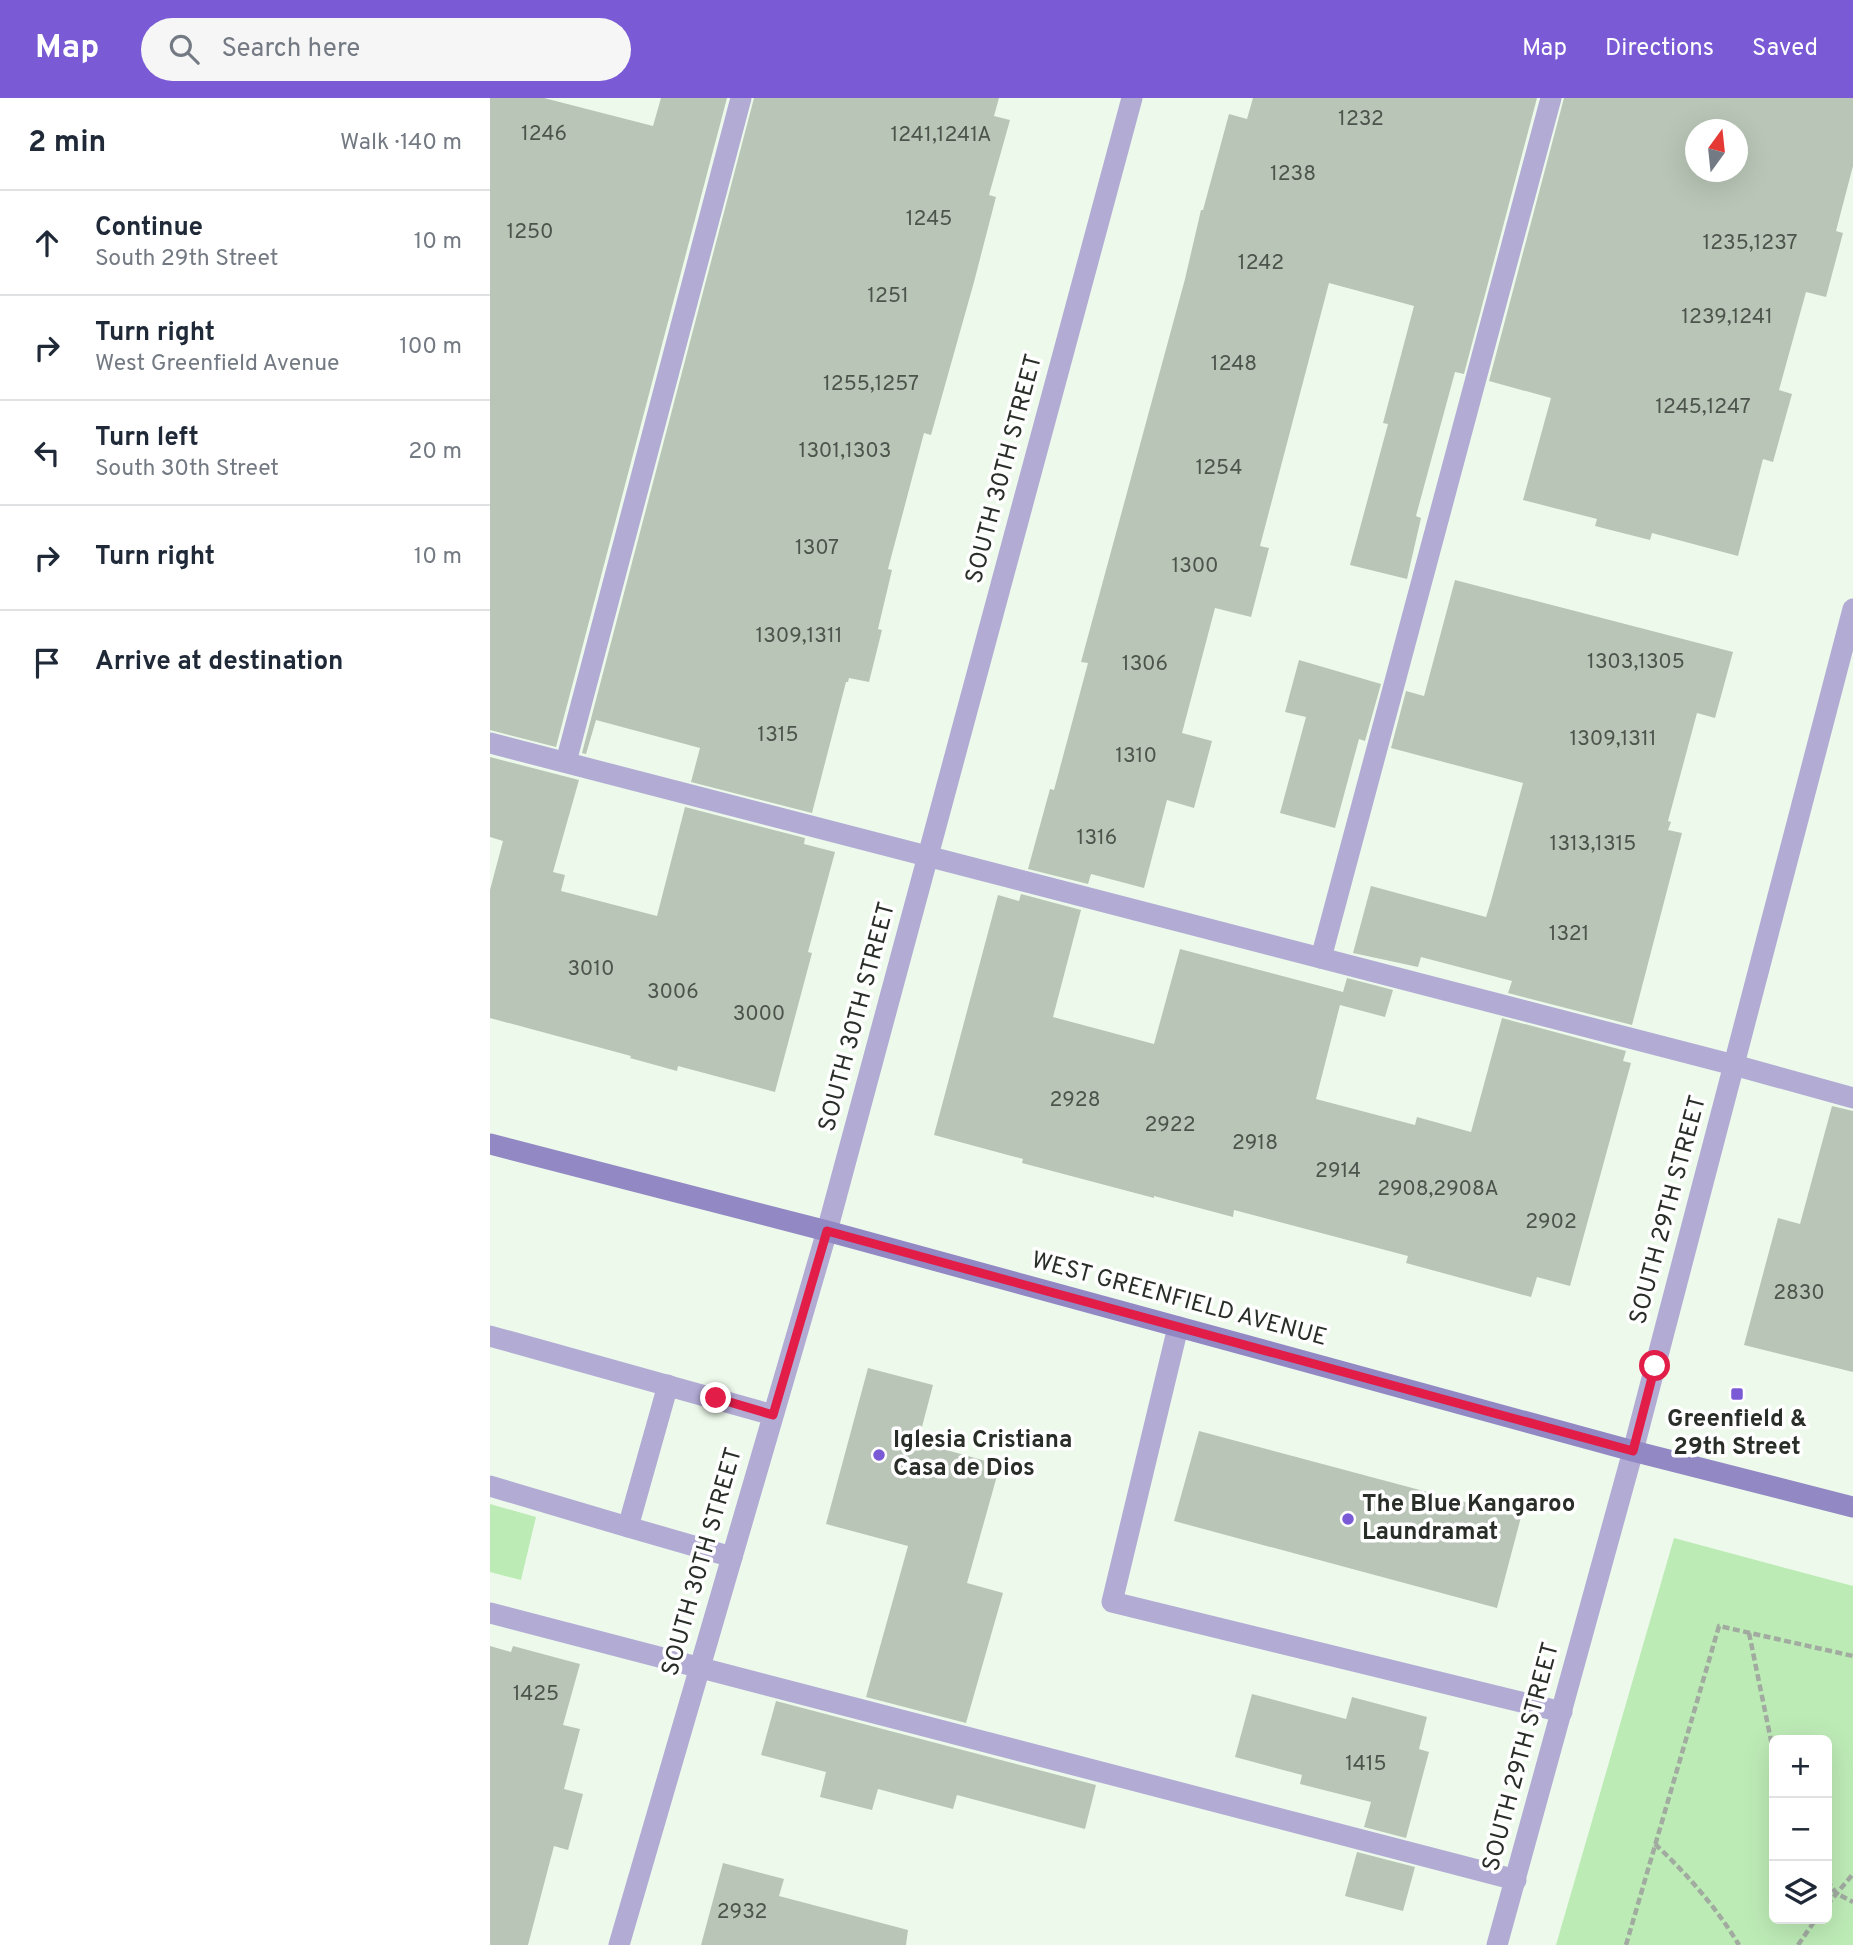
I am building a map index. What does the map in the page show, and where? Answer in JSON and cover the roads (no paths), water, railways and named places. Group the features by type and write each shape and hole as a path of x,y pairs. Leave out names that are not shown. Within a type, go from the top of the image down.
{"main road":[{"name":"WEST GREENFIELD AVENUE","path":"490,1144 827,1231 1633,1451 1853,1507"}],"street":[{"path":"566,762 741,98"},
{"name":"SOUTH 30TH STREET","path":"619,1945 827,1231 1132,98"},
{"path":"1321,958 1551,98"},
{"name":"SOUTH 29TH STREET","path":"1497,1945 1633,1451 1853,609"},
{"path":"490,743 1853,1098"},
{"path":"1178,1327 1112,1602 1562,1712"},
{"path":"490,1336 773,1415"},
{"path":"628,1527 668,1385"},
{"path":"490,1486 732,1557"},
{"path":"490,1613 1516,1880"}],"place":[{"name":"Greenfield & 29th Street","path":"1737,1394"},
{"name":"Iglesia Cristiana Casa de Dios","path":"879,1455"},
{"name":"The Blue Kangaroo Laundramat","path":"1348,1519"}]}
